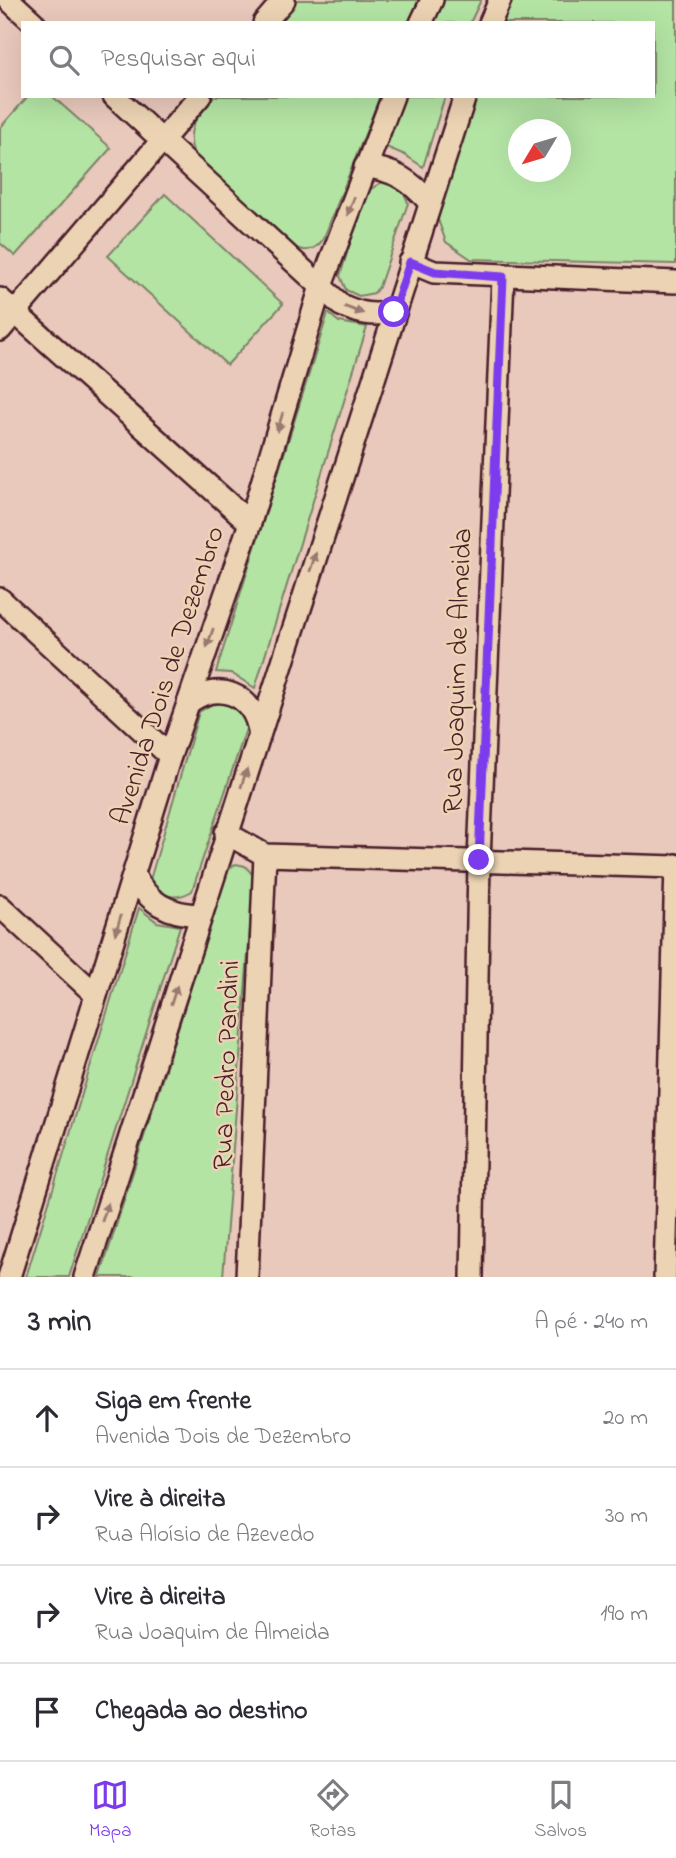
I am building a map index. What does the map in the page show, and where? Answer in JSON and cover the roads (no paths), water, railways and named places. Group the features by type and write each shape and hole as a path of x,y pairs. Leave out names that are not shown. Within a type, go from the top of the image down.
{"street":[{"path":"9,0 32,21"},
{"path":"266,21 284,0"},
{"path":"422,21 432,0"},
{"path":"491,21 500,0"},
{"path":"116,98 341,305 358,313 376,315 394,312"},
{"path":"0,330 8,306 198,98"},
{"name":"Avenida Dois de Dezembro","path":"9,1277 170,756 250,523 321,286 392,98"},
{"path":"85,1277 464,98"},
{"path":"366,167 397,174 416,186 430,203"},
{"path":"410,262 435,272 503,277 676,282"},
{"name":"Rua Joaquim de Almeida","path":"472,1277 479,860 503,277"},
{"path":"8,306 250,523"},
{"path":"0,599 170,756"},
{"path":"188,703 199,694 226,691 250,706 259,731"},
{"path":"226,833 265,855 676,866 665,1277"},
{"name":"Rua Pedro Pandini","path":"247,1277 265,855"},
{"path":"134,874 149,898 163,909 181,915 200,915"},
{"path":"0,906 96,995"}]}
